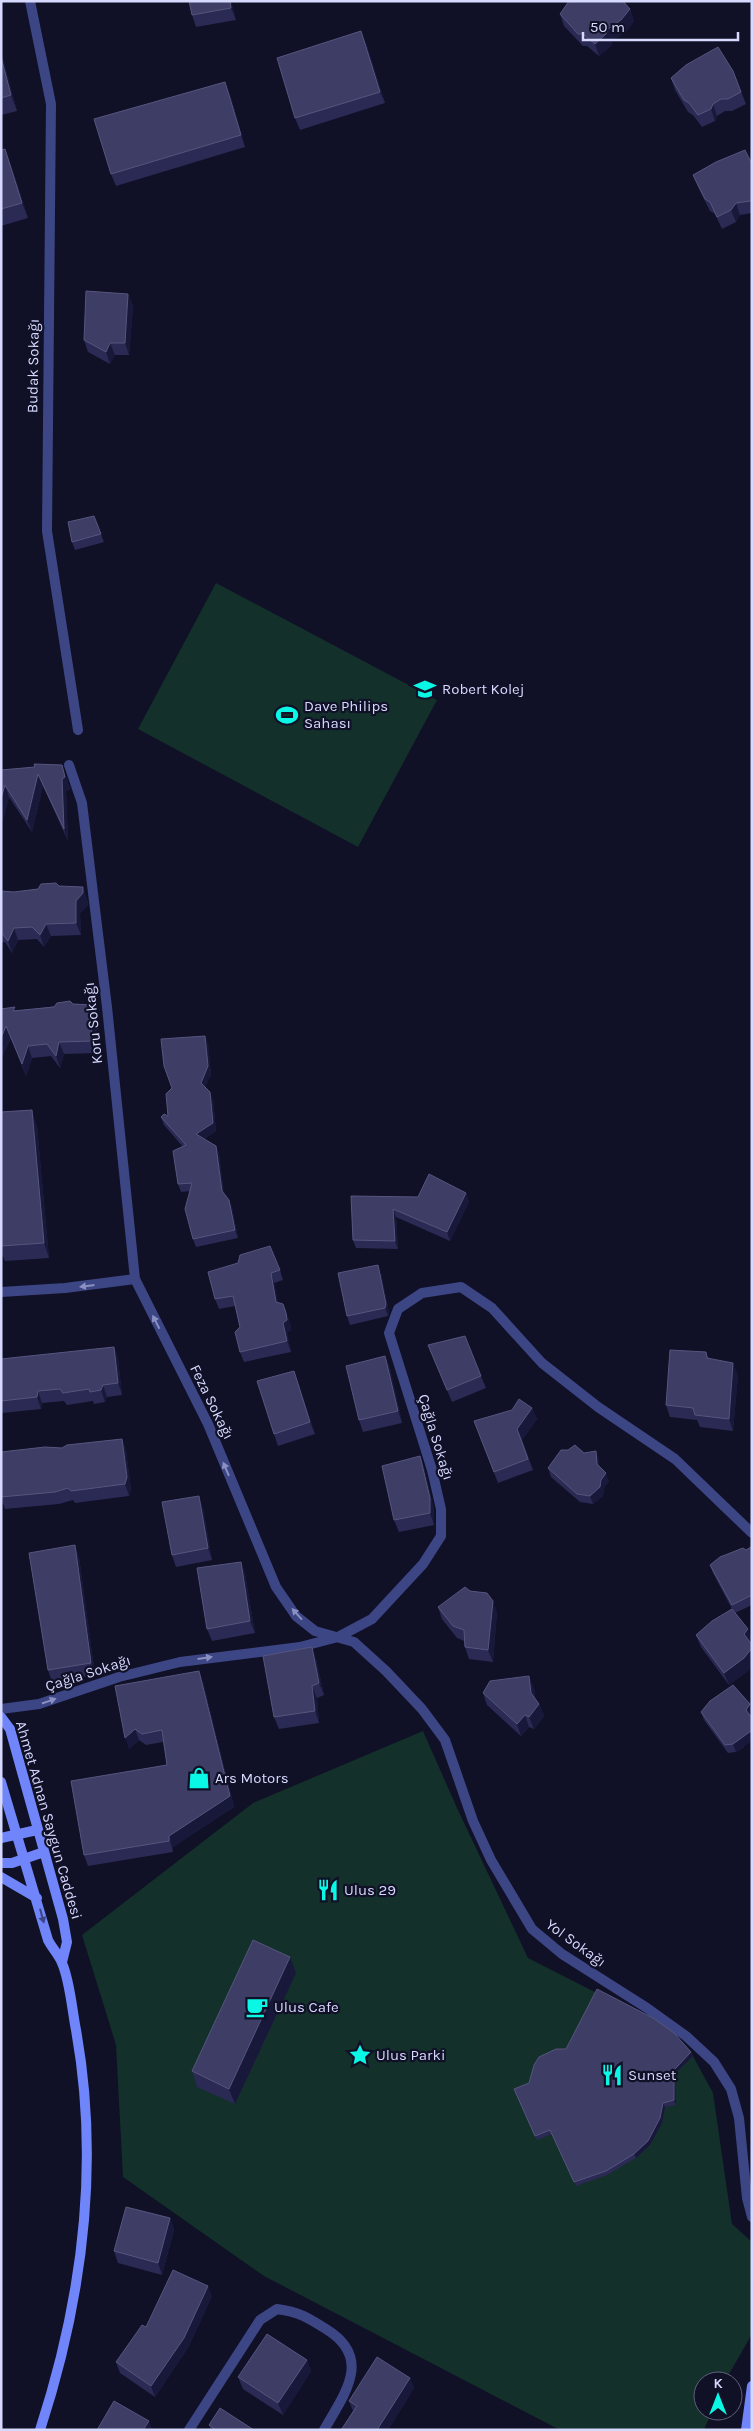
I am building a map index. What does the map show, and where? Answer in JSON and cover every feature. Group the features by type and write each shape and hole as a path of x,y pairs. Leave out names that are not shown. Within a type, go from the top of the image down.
{"main road":[{"name":"Ahmet Adnan Saygun Caddesi","path":"1,1717 10,1729 64,1926 67,1942 62,1962"},
{"name":"Ahmet Adnan Saygun Caddesi","path":"1,1782 48,1940 62,1962 85,2085 88,2139 84,2227 69,2330 40,2430"},
{"path":"1,1838 18,1836 37,1830"},
{"path":"1,1863 24,1860 44,1852"},
{"path":"1,1877 36,1898"},
{"path":"746,2430 752,2386"}],"street":[{"name":"Budak Sokağı","path":"30,1 52,104 47,531 78,730"},
{"name":"Koru Sokağı","path":"69,765 82,803 108,1007 135,1279"},
{"path":"1,1292 65,1288 135,1279"},
{"name":"Feza Sokağı","path":"135,1279 208,1424 276,1587 296,1616 315,1631 338,1637"},
{"name":"Çağla Sokağı","path":"1,1709 39,1704 119,1677 180,1662 300,1647 338,1637 372,1619 423,1564 441,1536 441,1510 432,1470 389,1332 398,1309 422,1294 461,1287 492,1308 542,1363 598,1407 675,1459 752,1533"},
{"name":"Yol Sokağı","path":"338,1637 354,1642 386,1670 422,1709 445,1740 477,1829 492,1860 532,1929 562,1954 647,2008 678,2031 714,2062 731,2089 739,2118 747,2198 752,2217"},
{"path":"189,2430 260,2320 277,2309 299,2312 340,2337 349,2349 353,2367 347,2390 324,2430"}],"green space":[{"name":"Dave Philips Sahası","path":"216,583 437,700 358,847 138,729"},
{"path":"423,1731 528,1958 656,2023 682,2042 693,2056 713,2093 732,2224 752,2242 752,2334 731,2371 693,2371 693,2421 708,2421 704,2430 560,2430 264,2276 123,2177 116,2045 82,1935 253,1803"}],"building":[{"path":"189,1 230,1 231,8 192,15"},
{"path":"569,1 623,1 630,9 595,44 583,34 578,34 560,14"},
{"path":"361,31 380,92 295,118 277,58"},
{"path":"718,47 733,71 741,92 728,99 721,99 713,104 711,109 698,115 689,103 684,100 671,78 686,65"},
{"path":"1,57 11,95 1,98"},
{"path":"225,82 241,135 111,174 94,119"},
{"path":"5,149 22,203 1,209 1,150"},
{"path":"745,150 752,164 752,200 736,203 731,210 717,217 693,175 716,162"},
{"path":"86,291 128,294 125,343 110,343 106,352 84,340"},
{"path":"94,516 101,534 72,542 68,522"},
{"path":"34,764 62,765 65,777 62,779 64,829 38,774 27,820 5,785 1,799 1,770 35,767"},
{"path":"56,883 59,886 83,887 83,893 76,901 76,923 46,924 40,935 32,927 14,928 8,941 1,932 1,891 14,892 38,889 41,884"},
{"path":"70,1001 73,1004 93,1005 94,1017 90,1019 93,1041 59,1042 56,1056 47,1044 28,1046 22,1064 6,1026 1,1038 1,1009 15,1007 13,1011 54,1007 57,1003"},
{"path":"205,1036 208,1066 201,1083 210,1092 213,1123 196,1134 216,1146 222,1191 229,1200 235,1230 193,1239 185,1209 192,1183 178,1184 173,1151 186,1145 161,1117 164,1114 168,1116 166,1094 172,1088 164,1066 161,1039"},
{"path":"32,1110 44,1243 1,1246 1,1112"},
{"path":"429,1174 466,1193 447,1232 393,1209 395,1241 353,1240 351,1196 418,1197"},
{"path":"270,1246 280,1270 271,1273 276,1302 283,1304 286,1313 287,1320 283,1323 287,1341 240,1352 235,1332 240,1327 233,1296 215,1299 208,1272 238,1263 240,1255"},
{"path":"378,1265 386,1304 385,1308 347,1316 338,1273"},
{"path":"465,1336 481,1376 447,1390 428,1345"},
{"path":"114,1347 118,1383 103,1385 101,1390 90,1392 89,1389 63,1393 60,1389 38,1391 37,1397 1,1401 1,1359"},
{"path":"670,1350 706,1352 707,1358 733,1363 729,1419 695,1415 693,1408 666,1405"},
{"path":"385,1356 398,1411 359,1420 346,1366"},
{"path":"294,1371 310,1422 274,1434 257,1381"},
{"path":"519,1399 532,1408 517,1429 528,1459 494,1472 474,1421 512,1410"},
{"path":"122,1439 127,1477 125,1484 71,1491 68,1488 55,1492 1,1497 1,1452 45,1447 62,1448 67,1445"},
{"path":"575,1445 584,1453 596,1451 597,1464 606,1473 601,1480 600,1487 590,1496 577,1494 548,1468 561,1450 568,1450"},
{"path":"420,1456 430,1498 430,1513 394,1520 382,1466"},
{"path":"199,1496 208,1548 172,1555 162,1502"},
{"path":"75,1545 91,1663 48,1670 29,1553"},
{"path":"751,1547 752,1595 732,1605 710,1565 720,1557 743,1548 746,1550"},
{"path":"241,1562 250,1621 207,1629 197,1568"},
{"path":"465,1587 470,1591 487,1593 493,1601 488,1650 465,1647 464,1630 453,1626 438,1607"},
{"path":"732,1609 748,1629 744,1634 752,1648 744,1658 724,1673 696,1635 712,1621"},
{"path":"312,1647 319,1683 312,1686 315,1711 274,1717 263,1656"},
{"path":"199,1671 230,1796 169,1836 169,1841 84,1855 71,1781 167,1765 162,1730 142,1734 135,1729 125,1738 115,1686"},
{"path":"529,1676 531,1693 539,1704 529,1717 525,1715 517,1724 483,1693 490,1681"},
{"path":"733,1685 750,1704 746,1710 752,1718 752,1729 733,1744 725,1745 701,1712 710,1701"},
{"name":"Ulus Cafe","path":"253,1940 290,1957 229,2089 192,2071"},
{"path":"597,1989 653,2018 674,2033 691,2052 674,2070 674,2100 663,2103 660,2118 648,2141 634,2154 606,2171 574,2182 550,2130 535,2136 514,2089 529,2083 534,2065 539,2057 556,2049 566,2049"},
{"path":"126,2207 170,2218 158,2263 114,2251"},
{"path":"173,2270 208,2286 184,2338 151,2386 116,2362 142,2325 146,2327"},
{"path":"267,2334 307,2360 278,2403 238,2377"},
{"path":"377,2357 410,2378 377,2430 341,2430 357,2406 349,2401"},
{"path":"114,2401 149,2421 143,2430 97,2430"},
{"path":"220,2408 254,2430 216,2430 209,2425"}],"place":[{"name":"Robert Kolej","path":"425,689"},
{"name":"Dave Philips Sahası","path":"287,715"},
{"name":"Ars Motors","path":"199,1778"},
{"name":"Ulus 29","path":"328,1890"},
{"name":"Ulus Cafe","path":"257,2007"},
{"name":"Ulus Parki","path":"360,2055"},
{"name":"Sunset","path":"612,2075"}]}
